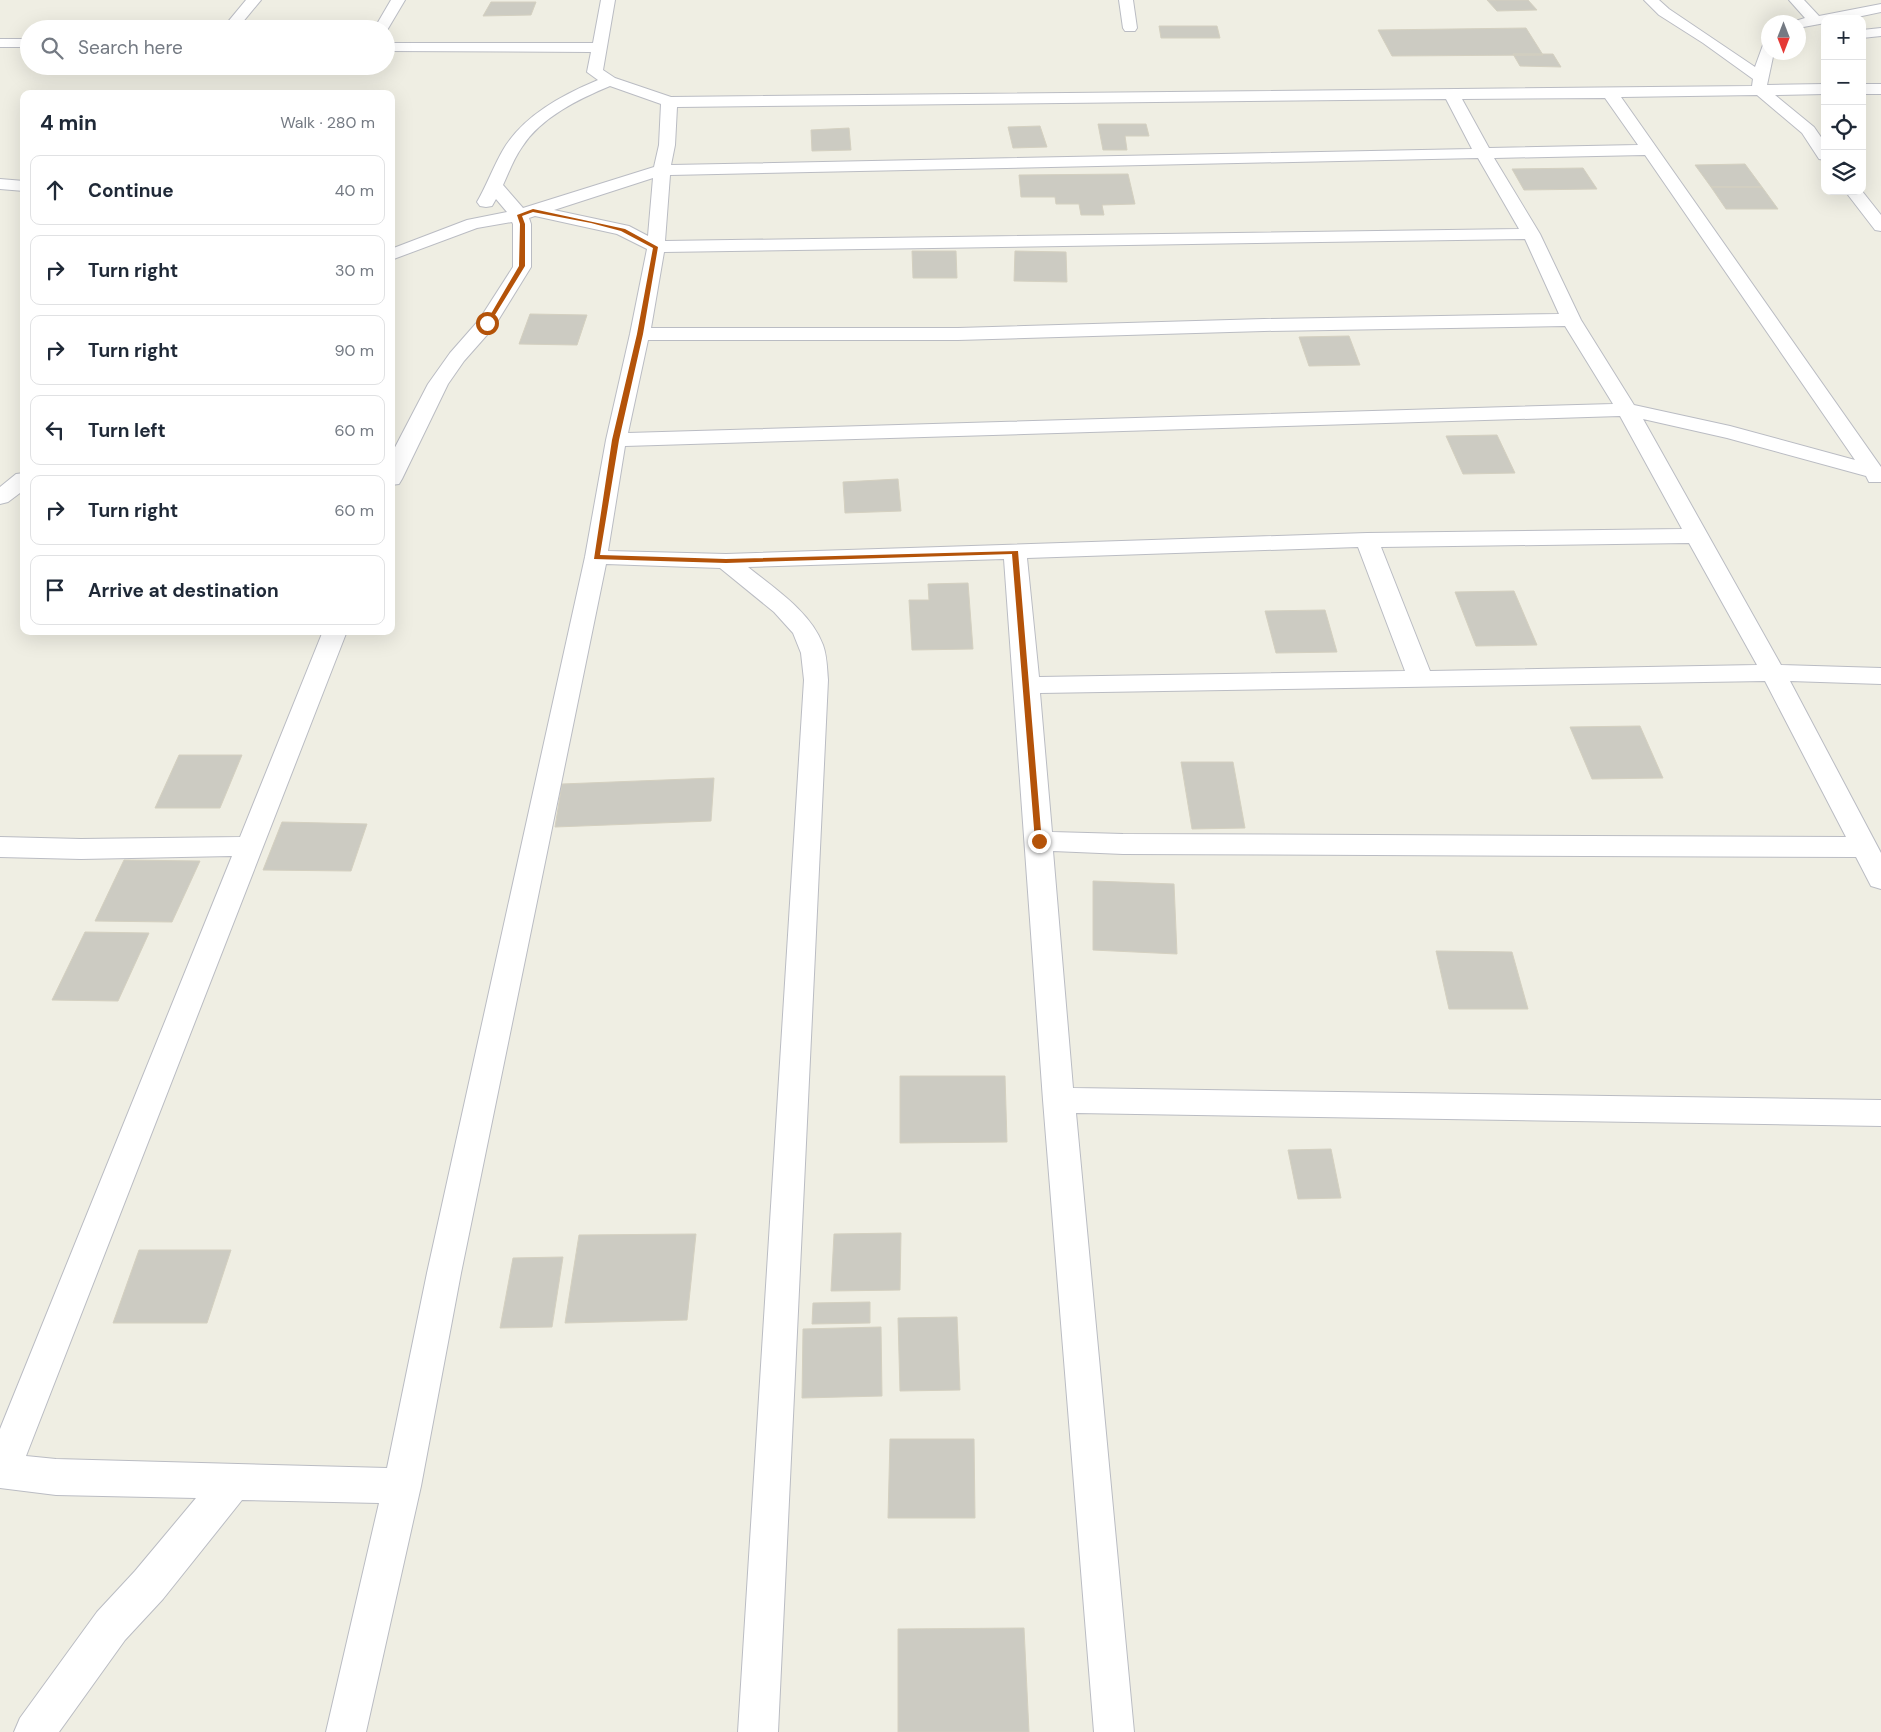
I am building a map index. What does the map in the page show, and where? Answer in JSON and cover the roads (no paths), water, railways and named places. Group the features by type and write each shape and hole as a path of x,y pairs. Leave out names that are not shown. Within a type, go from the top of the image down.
{"street":[{"path":"237,20 254,0"},
{"path":"386,20 398,0"},
{"path":"608,0 595,72 610,81 669,102 1451,93 1610,93 1760,84 1821,89"},
{"path":"1126,0 1130,28"},
{"path":"1651,0 1664,12 1708,40 1760,84 1808,130 1822,150"},
{"path":"1796,0 1815,20"},
{"path":"1806,22 1881,8"},
{"path":"1866,34 1881,32"},
{"path":"0,43 20,43"},
{"path":"395,47 599,48"},
{"path":"1760,84 1765,60"},
{"path":"473,224 495,186 508,155 516,142 537,123 570,99 610,81"},
{"path":"1866,89 1881,89"},
{"path":"1451,93 1483,153 1531,234 1570,320 1627,410 1773,673 1881,879"},
{"path":"1610,93 1877,478"},
{"path":"346,1732 402,1486 446,1263 596,557 616,440 640,334 656,247 662,170 667,145 669,102"},
{"path":"395,253 473,224 526,213 662,170 1649,150"},
{"path":"0,184 20,186"},
{"path":"495,186 526,213 623,230 656,247 1531,234"},
{"path":"1856,195 1881,226"},
{"path":"395,470 438,384 457,357 487,323 522,266 522,224 526,213"},
{"path":"395,239 426,241"},
{"path":"640,334 967,334 1264,325 1570,320"},
{"path":"616,440 1071,428 1627,410 1730,432 1877,478"},
{"path":"0,497 20,482"},
{"path":"596,557 726,561 1367,540 1696,536"},
{"path":"1367,540 1421,680"},
{"path":"1016,552 1059,1100 1114,1732"},
{"path":"726,561 790,615 809,638 814,657 816,680 758,1732"},
{"path":"333,635 1,1470 56,1477 402,1486"},
{"path":"1027,685 1773,673 1881,676"},
{"path":"1039,841 1133,844 1863,847"},
{"path":"0,847 81,849 250,846"},
{"path":"1059,1100 1881,1113"},
{"path":"34,1732 111,1626 149,1585 233,1482"}]}
